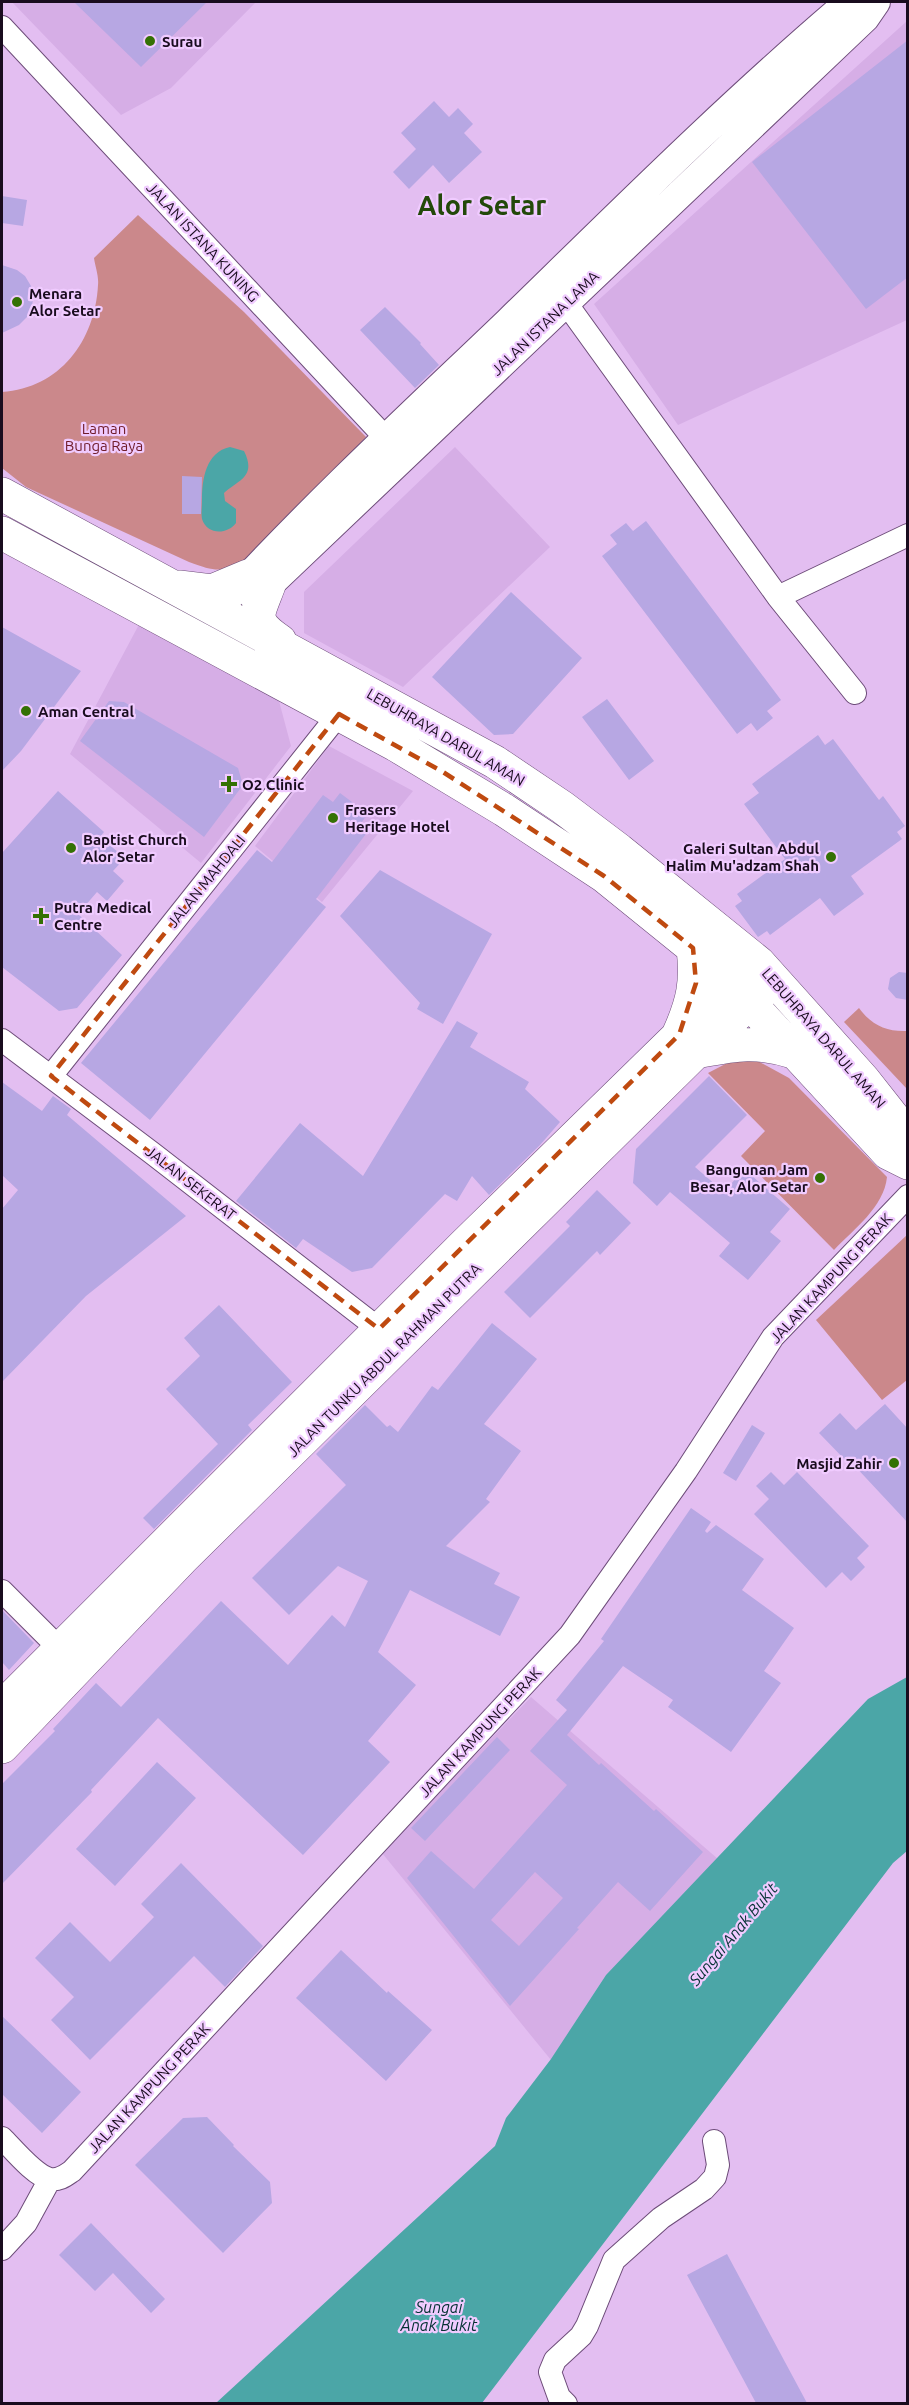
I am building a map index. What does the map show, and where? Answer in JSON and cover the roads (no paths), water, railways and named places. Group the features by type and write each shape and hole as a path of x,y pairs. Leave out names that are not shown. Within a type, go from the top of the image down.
{"main road":[{"name":"LEBUHRAYA DARUL AMAN","path":"2,494 495,762 543,794 619,850 766,972 863,1079 908,1136"},
{"name":"LEBUHRAYA DARUL AMAN","path":"2,533 443,772 604,876 693,948 742,994 888,1153 908,1163"},
{"path":"171,585 198,591 212,591 259,581 258,616 260,624 269,633 311,662"},
{"path":"693,948 696,983 690,1010 687,1044 746,1043 770,1045 793,1052"},
{"name":"JALAN TUNKU ABDUL RAHMAN PUTRA","path":"2,1707 379,1329 766,972"},
{"name":"JALAN TUNKU ABDUL RAHMAN PUTRA","path":"2,1747 182,1559 687,1044"}],"street":[{"name":"JALAN ISTANA LAMA","path":"214,647 229,617 259,581 395,448 556,275 743,96 849,2"},
{"name":"JALAN ISTANA LAMA","path":"395,448 566,303 866,18 876,2"},
{"name":"JALAN ISTANA KUNING","path":"2,27 395,448"},
{"path":"556,275 566,303 778,597 855,693"},
{"path":"778,597 908,535"},
{"name":"JALAN MAHDALI","path":"51,1076 339,714"},
{"name":"JALAN SEKERAT","path":"2,1040 379,1329"},
{"name":"JALAN KAMPUNG PERAK","path":"50,2180 62,2178 72,2171 570,1635 686,1472 731,1398 773,1337 908,1196"},
{"path":"2,1591 59,1648"},
{"path":"2,2138 36,2171 50,2180 26,2223 2,2250"},
{"path":"566,2403 559,2397 550,2372 555,2360 581,2336 587,2326 614,2260 661,2218 704,2188 715,2177 718,2165 714,2141"}],"water":[{"path":"230,447 244,451 248,467 244,477 224,493 225,501 236,509 236,523 228,530 218,532 208,528 202,519 203,484 211,460 216,454"},
{"name":"Sungai Anak Bukit","path":"907,1677 907,1851 893,1863 482,2403 216,2403 495,2146 506,2118 551,2059 606,1975 868,1699"}],"place":[{"name":"Surau","path":"150,41"},
{"name":"Menara Alor Setar","path":"17,302"},
{"name":"Aman Central","path":"26,711"},
{"name":"O2 Clinic","path":"229,784"},
{"name":"Frasers Heritage Hotel","path":"333,818"},
{"name":"Baptist Church Alor Setar","path":"71,848"},
{"name":"Galeri Sultan Abdul Halim Mu'adzam Shah","path":"831,857"},
{"name":"Putra Medical Centre","path":"41,916"},
{"name":"Bangunan Jam Besar, Alor Setar","path":"820,1178"},
{"name":"Masjid Zahir","path":"894,1463"}],"district":[{"name":"Alor Setar","path":"482,205"}],"park label":[{"name":"Laman Bunga Raya","path":"104,436"}]}
